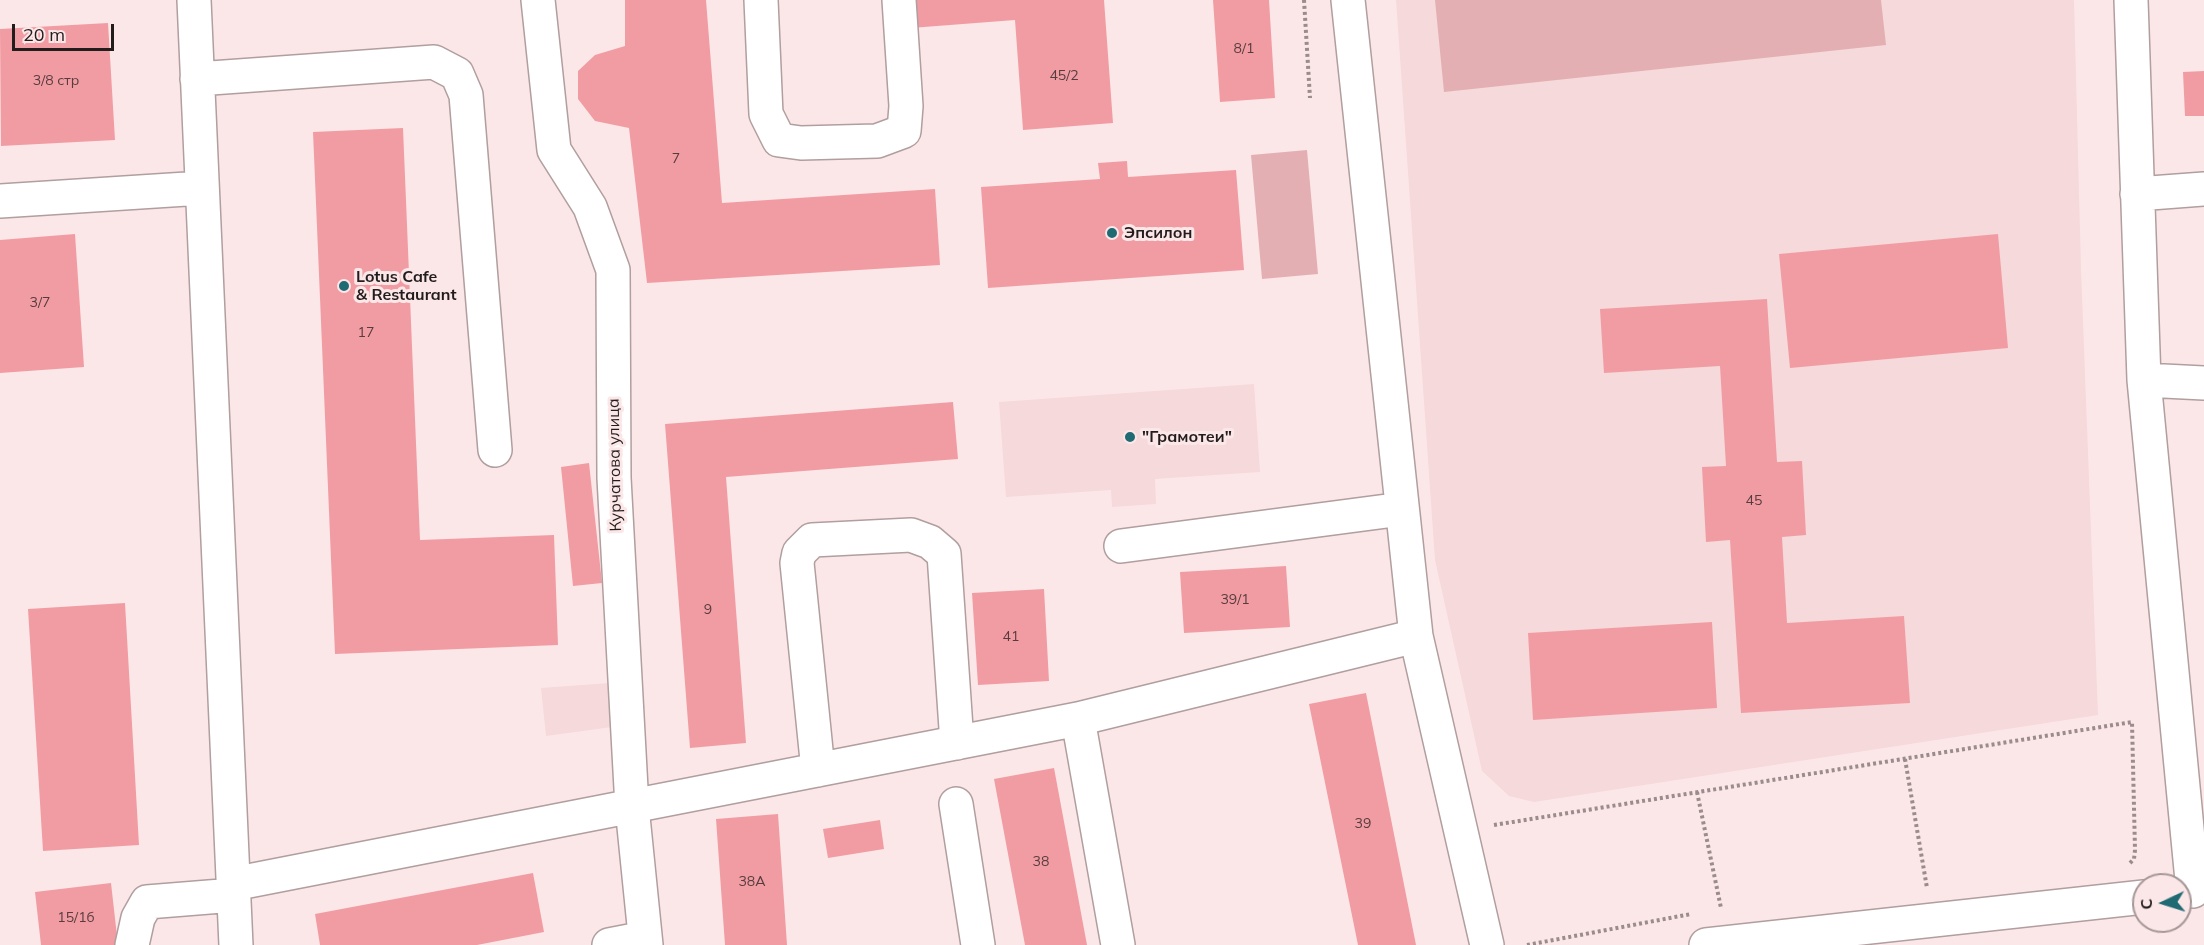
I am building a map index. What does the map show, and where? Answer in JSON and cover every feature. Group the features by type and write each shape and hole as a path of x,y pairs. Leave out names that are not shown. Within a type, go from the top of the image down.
{"street":[{"path":"194,0 236,945"},
{"name":"Курчатова улица","path":"538,0 554,150 591,207 613,270 614,477 632,807 645,941"},
{"path":"760,0 766,114 779,140 801,143 878,141 904,131 906,106 900,0"},
{"path":"1348,0 1416,636 1487,945"},
{"path":"2131,0 2144,380 2190,873"},
{"path":"197,80 434,62 456,74 466,95 495,450"},
{"path":"0,201 202,188"},
{"path":"2137,194 2204,189"},
{"path":"2144,380 2204,383"},
{"path":"1121,546 1402,509"},
{"path":"818,770 797,563 799,553 812,540 911,535 930,542 944,554 957,743"},
{"path":"132,945 138,918 147,902 233,890 632,807 1078,720 1416,636"},
{"path":"1078,720 1118,945"},
{"path":"956,804 978,945"},
{"path":"1706,945 2132,898"},
{"path":"609,945 645,941"}],"path":[{"path":"1305,0 1310,98"},
{"path":"1485,826 2132,722 2135,850 2133,859 2124,870"},
{"path":"1905,759 1927,888"},
{"path":"1697,792 1721,908"},
{"path":"1916,890 1938,887"},
{"path":"1709,910 1732,907"},
{"path":"1527,945 1698,913"}],"shaded area":[{"path":"1396,0 2074,0 2081,269 2098,715 1534,802 1509,796 1482,771 1435,560"},
{"path":"1435,0 1881,0 1886,45 1444,92"},
{"path":"1307,150 1318,274 1262,279 1251,155"},
{"name":"\"Грамотеи\"","path":"1254,384 1260,472 1155,479 1156,504 1112,507 1111,490 1006,497 999,402"},
{"path":"610,683 612,727 546,736 541,688"}],"building":[{"path":"625,0 706,0 722,203 935,189 940,265 647,283 629,128 595,121 578,99 578,71 595,55 625,46"},
{"path":"909,0 1104,0 1113,123 1023,130 1015,20 911,28"},
{"path":"1213,0 1269,0 1275,98 1220,102"},
{"path":"108,23 115,140 1,146 0,29"},
{"path":"2204,71 2204,116 2185,116 2183,72"},
{"path":"403,128 420,540 554,535 558,645 335,654 313,132"},
{"path":"1127,161 1128,177 1236,170 1244,270 988,288 981,187 1100,179 1098,163"},
{"path":"75,234 84,367 0,373 0,240"},
{"path":"1998,234 2008,348 1790,368 1779,254"},
{"path":"1767,299 1777,462 1802,461 1806,535 1782,537 1787,623 1904,616 1910,703 1741,713 1730,540 1706,542 1702,467 1726,466 1720,366 1604,373 1600,309"},
{"path":"953,402 958,459 726,477 746,743 690,748 665,424"},
{"path":"589,463 602,583 573,586 561,467"},
{"path":"1286,566 1290,627 1184,633 1180,572"},
{"path":"1044,589 1049,681 978,685 972,593"},
{"path":"125,603 139,845 43,851 28,609"},
{"path":"1712,622 1717,708 1533,720 1528,633"},
{"path":"1366,693 1416,945 1358,945 1309,704"},
{"path":"1054,768 1087,945 1025,945 994,779"},
{"path":"778,814 787,945 725,945 716,819"},
{"path":"880,820 884,849 828,858 823,829"},
{"path":"533,873 544,932 477,945 320,945 315,914"},
{"path":"111,883 118,945 41,945 35,892"}],"place":[{"name":"Эпсилон","path":"1112,233"},
{"name":"Lotus Cafe & Restaurant","path":"344,286"},
{"name":"\"Грамотеи\"","path":"1130,437"}]}
